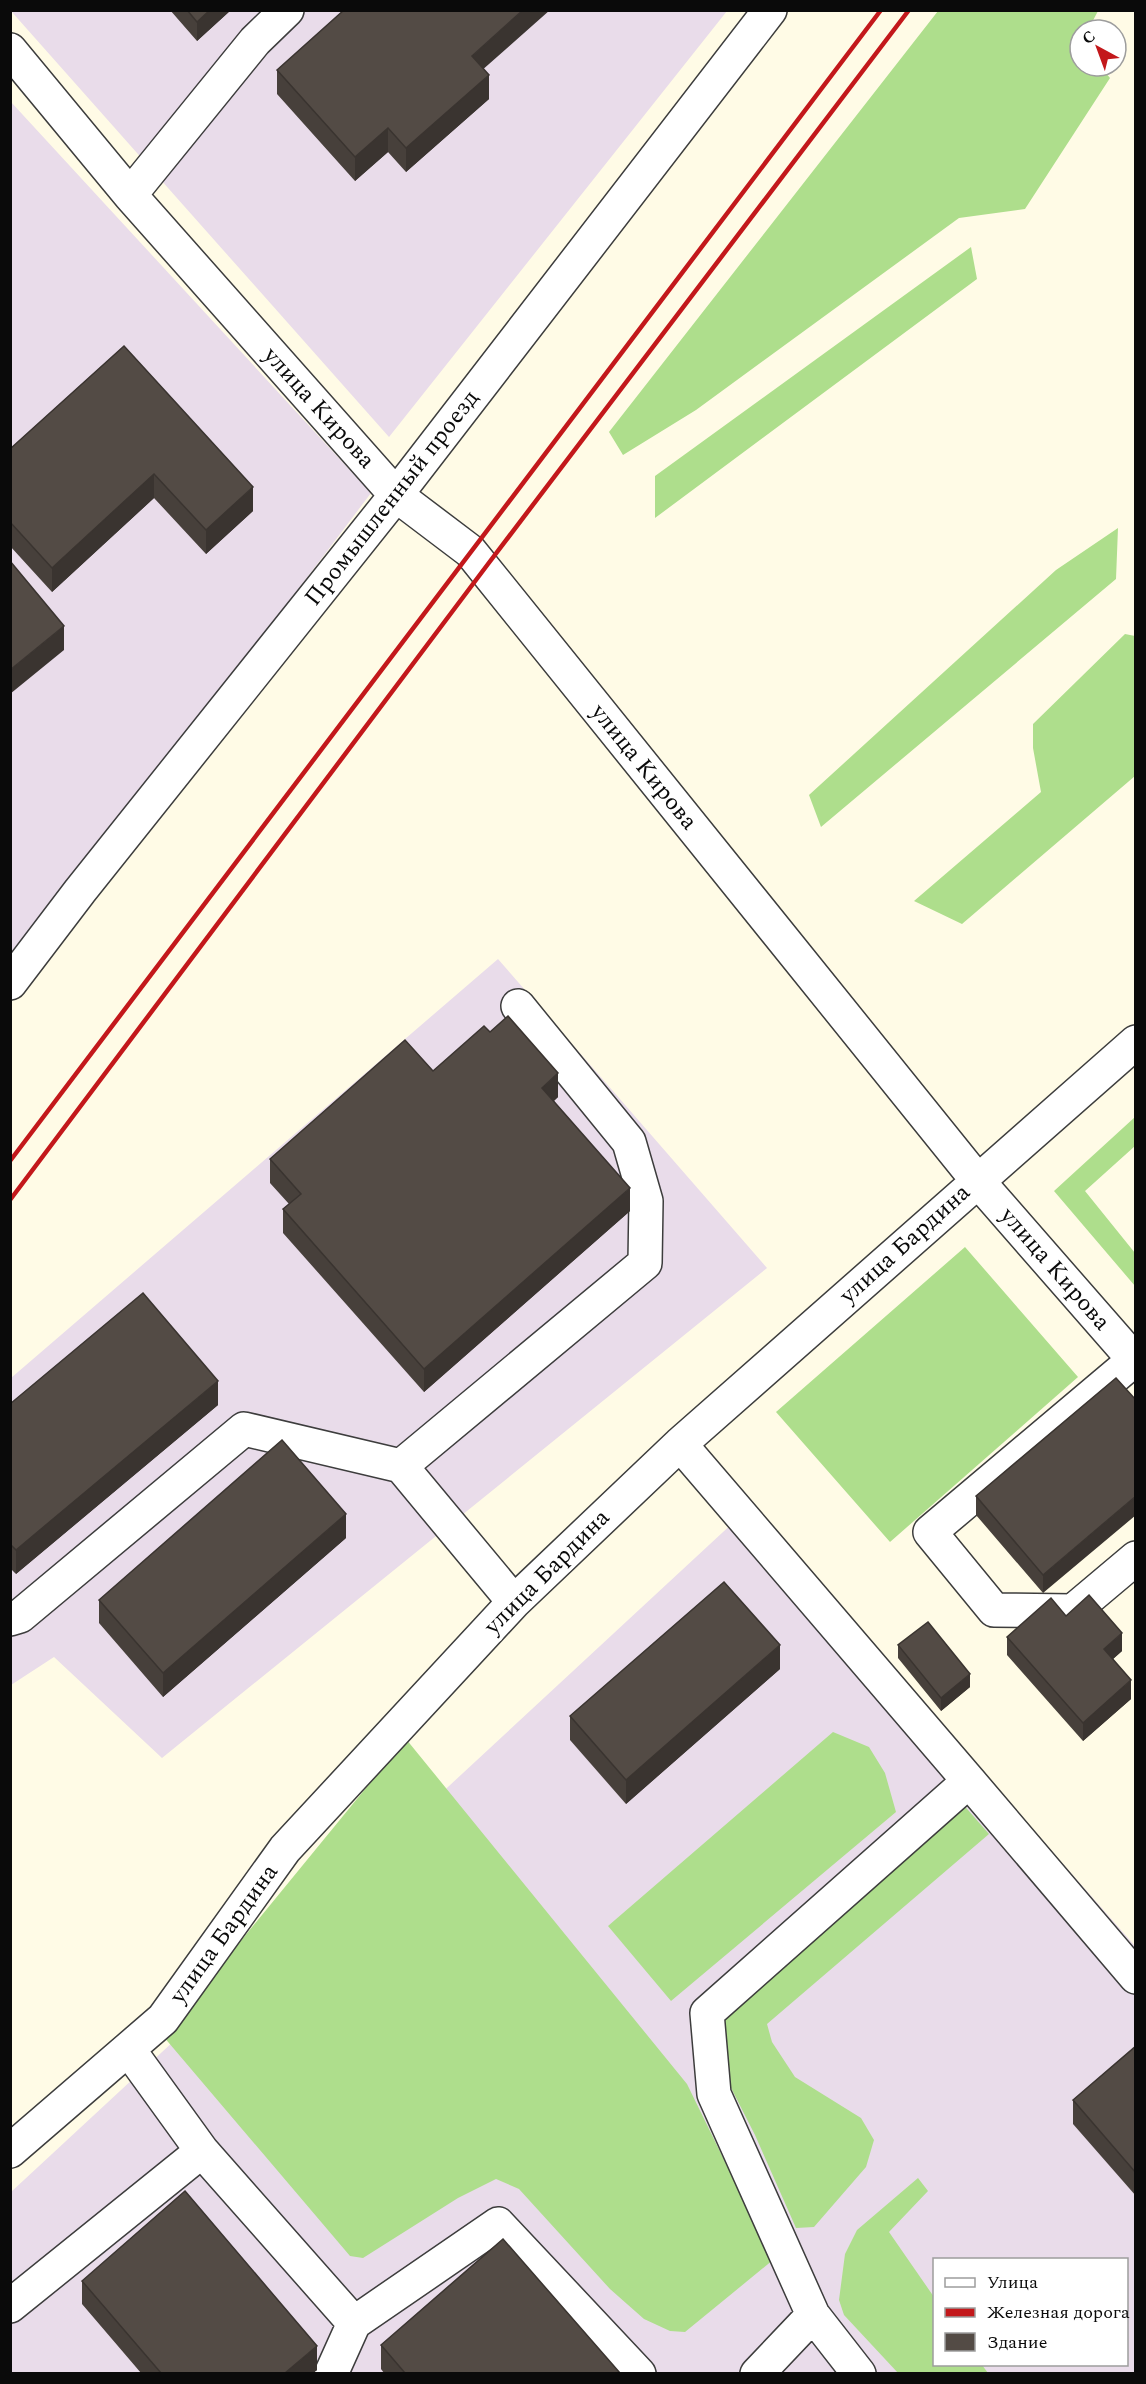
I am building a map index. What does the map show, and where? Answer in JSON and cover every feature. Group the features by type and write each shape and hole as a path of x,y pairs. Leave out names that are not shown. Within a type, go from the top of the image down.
{"street":[{"path":"130,195 255,41 287,10"},
{"name":"Промышленный проезд","path":"10,984 80,891 396,495 770,10"},
{"name":"улица Кирова","path":"10,50 130,195 396,495 470,551 977,1180 1135,1361"},
{"path":"401,1466 645,1263 646,1201 629,1142 518,1006"},
{"name":"улица Бардина","path":"10,2151 163,2019 285,1849 514,1602 680,1444 1136,1042"},
{"path":"1135,1361 930,1532 994,1610 1073,1611 1136,1558"},
{"path":"10,1619 20,1616 244,1429 401,1466 514,1602"},
{"path":"680,1444 1136,1977"},
{"path":"858,2373 813,2314 714,2094 707,2013 969,1781"},
{"path":"129,2050 202,2151 354,2323"},
{"path":"10,2306 202,2151"},
{"path":"331,2373 354,2323 498,2224 639,2373"},
{"path":"757,2373 813,2314"}],"shaded area":[{"path":"11,11 727,11 389,437"},
{"path":"11,102 371,493 11,969"},
{"path":"498,959 767,1268 162,1758 54,1657 11,1685 11,1378"},
{"path":"750,1507 1135,1946 1135,2373 11,2374 11,2192"}],"green space":[{"path":"938,11 1098,11 1094,18 1068,18 1068,78 1110,78 1025,209 959,218 696,410 623,455 609,432"},
{"path":"971,247 977,279 655,518 655,476"},
{"path":"1118,528 1116,579 821,827 809,795 1056,570"},
{"path":"1125,634 1135,636 1135,776 962,924 914,901 1041,792 1033,748 1033,724"},
{"path":"1135,1117 1135,1146 1085,1191 1135,1253 1135,1286 1054,1191"},
{"path":"965,1247 1078,1377 890,1542 776,1412"},
{"path":"833,1732 869,1747 885,1773 896,1812 671,2001 608,1926"},
{"path":"406,1739 687,2084 773,2260 685,2332 670,2331 644,2319 610,2289 519,2189 496,2179 458,2198 363,2258 350,2256 163,2036"},
{"path":"961,1802 989,1834 767,2024 772,2042 795,2077 861,2118 874,2140 866,2167 814,2227 796,2228 755,2135 727,2080 720,2019"},
{"path":"918,2178 928,2191 889,2232 933,2296 933,2366 983,2366 988,2373 898,2373 844,2315 839,2300 845,2254 857,2230"}],"building":[{"path":"187,10 210,10 197,22"},
{"path":"344,10 523,10 472,56 489,75 406,148 388,128 355,157 277,70"},
{"path":"124,346 253,487 206,530 154,474 52,568 10,522 10,449"},
{"path":"10,561 64,626 10,670"},
{"path":"508,1016 558,1073 542,1088 630,1188 424,1369 283,1209 301,1194 270,1159 405,1040 433,1071 484,1026 490,1032"},
{"path":"143,1293 218,1381 16,1550 10,1544 10,1404"},
{"path":"1116,1378 1136,1400 1136,1496 1043,1575 976,1496"},
{"path":"282,1440 346,1514 163,1673 99,1600"},
{"path":"724,1582 780,1645 626,1780 570,1716"},
{"path":"1089,1595 1122,1633 1104,1649 1131,1680 1083,1723 1007,1637 1051,1598 1066,1616"},
{"path":"928,1622 970,1674 941,1698 898,1645"},
{"path":"1136,2046 1136,2173 1073,2100"},
{"path":"185,2191 317,2346 285,2373 161,2373 82,2281"},
{"path":"503,2239 620,2373 405,2373 381,2345"}],"railway":[{"path":"10,1161 881,10"},
{"path":"10,1200 488,564 909,10"}]}
